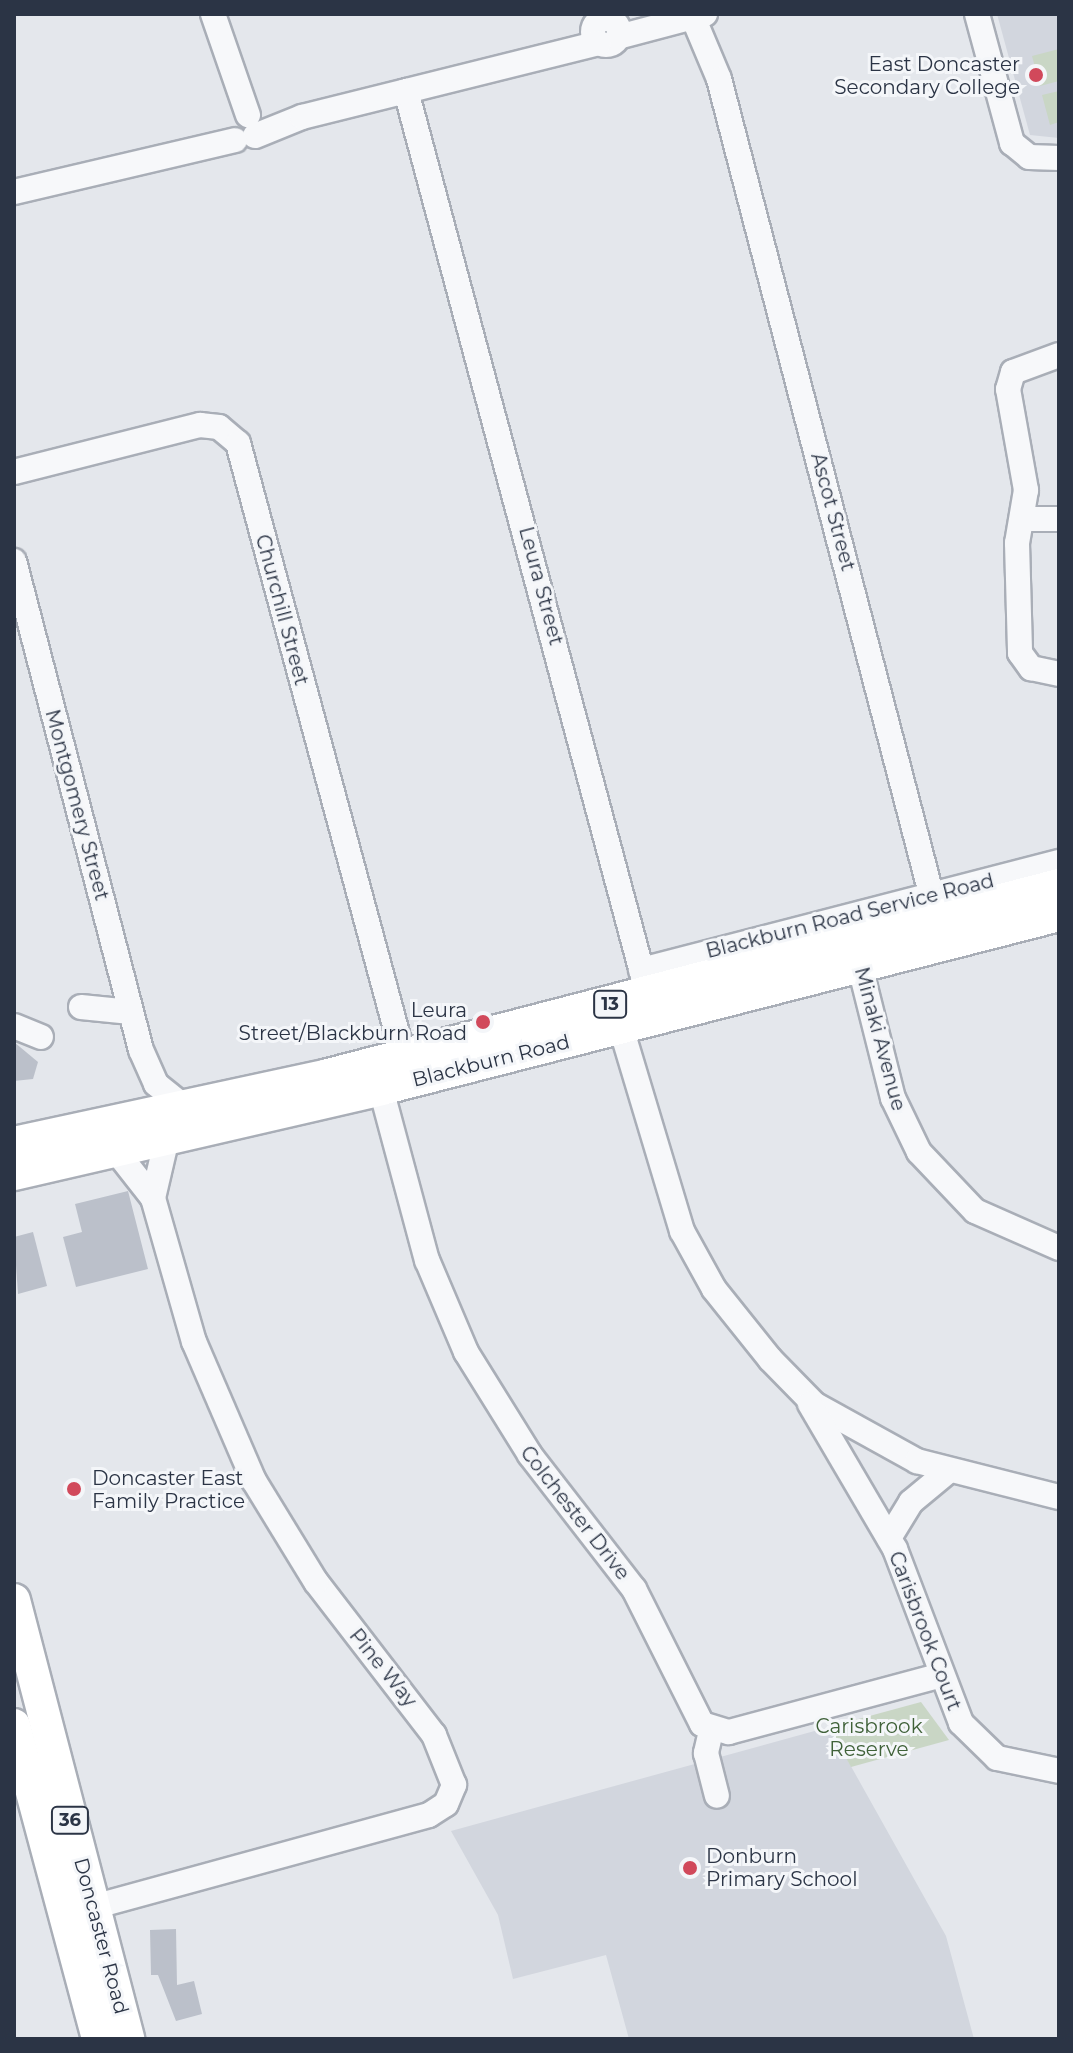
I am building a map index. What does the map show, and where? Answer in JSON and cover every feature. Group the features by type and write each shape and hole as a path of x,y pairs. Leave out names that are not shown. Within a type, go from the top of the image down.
{"main road":[{"name":"Blackburn Road","path":"14,1143 172,1121 617,1016 648,995 857,954 938,920 1059,885"},
{"name":"Blackburn Road","path":"938,920 1059,915"},
{"name":"Blackburn Road","path":"14,1174 116,1151 172,1121"},
{"name":"Doncaster Road","path":"14,1600 128,2039"},
{"name":"Doncaster Road","path":"14,1725 98,2039"}],"street":[{"path":"213,14 242,125"},
{"path":"977,14 1012,143 1029,157 1059,158"},
{"path":"14,192 189,145 242,125 302,117 556,51 604,25 663,24 703,15"},
{"name":"Ascot Street","path":"703,15 938,920"},
{"name":"Leura Street","path":"412,90 648,995"},
{"path":"1059,355 1013,372 1008,389 1023,459 1020,653 1031,668 1059,674"},
{"name":"Churchill Street","path":"14,472 200,425 234,438 385,1005 391,1070"},
{"path":"1023,519 1059,519"},
{"name":"Montgomery Street","path":"14,561 141,1050 146,1096 172,1121"},
{"name":"Blackburn Road Service Road","path":"648,995 938,920 1059,862"},
{"name":"Minaki Avenue","path":"857,954 893,1098 929,1166 975,1211 1059,1248"},
{"path":"81,1007 131,1012"},
{"path":"617,1016 662,1182 687,1243 732,1312 806,1398 946,1473 1059,1497"},
{"path":"14,1026 41,1037"},
{"name":"Colchester Drive","path":"391,1070 427,1260 466,1352 530,1455 634,1589 697,1718 711,1731"},
{"name":"Pine Way","path":"153,1198 172,1121"},
{"name":"Pine Way","path":"93,1907 429,1815 446,1804 454,1785 428,1726 316,1582 254,1481 194,1342 153,1198 116,1151"},
{"name":"Carisbrook Court","path":"806,1398 889,1538 955,1712 978,1744 1021,1768 1059,1771"},
{"path":"889,1538 911,1502 946,1473"},
{"path":"717,1796 706,1753 711,1731 942,1675"}],"shaded area":[{"name":"East Doncaster Secondary College","path":"997,14 1059,14 1059,138 1030,135"},
{"name":"Donburn Primary School","path":"829,1727 946,1936 974,2039 629,2039 606,1955 513,1979 498,1915 451,1831"}],"green space":[{"path":"1059,49 1059,81 1040,86 1032,56"},
{"path":"1059,91 1059,122 1050,125 1042,95"},
{"name":"Carisbrook Reserve","path":"921,1702 949,1740 851,1767 829,1727"}],"building":[{"path":"14,1042 38,1062 33,1079 14,1081"},
{"path":"128,1191 148,1269 76,1287 63,1237 82,1232 75,1204"},
{"path":"33,1232 47,1286 18,1294 14,1237"},
{"path":"176,1929 177,1985 194,1981 202,2014 176,2021 158,1975 151,1975 150,1930"}],"place":[{"name":"East Doncaster Secondary College","path":"1036,75"},
{"name":"Leura Street/Blackburn Road","path":"483,1022"},
{"name":"Doncaster East Family Practice","path":"74,1489"},
{"name":"Donburn Primary School","path":"690,1868"}]}
